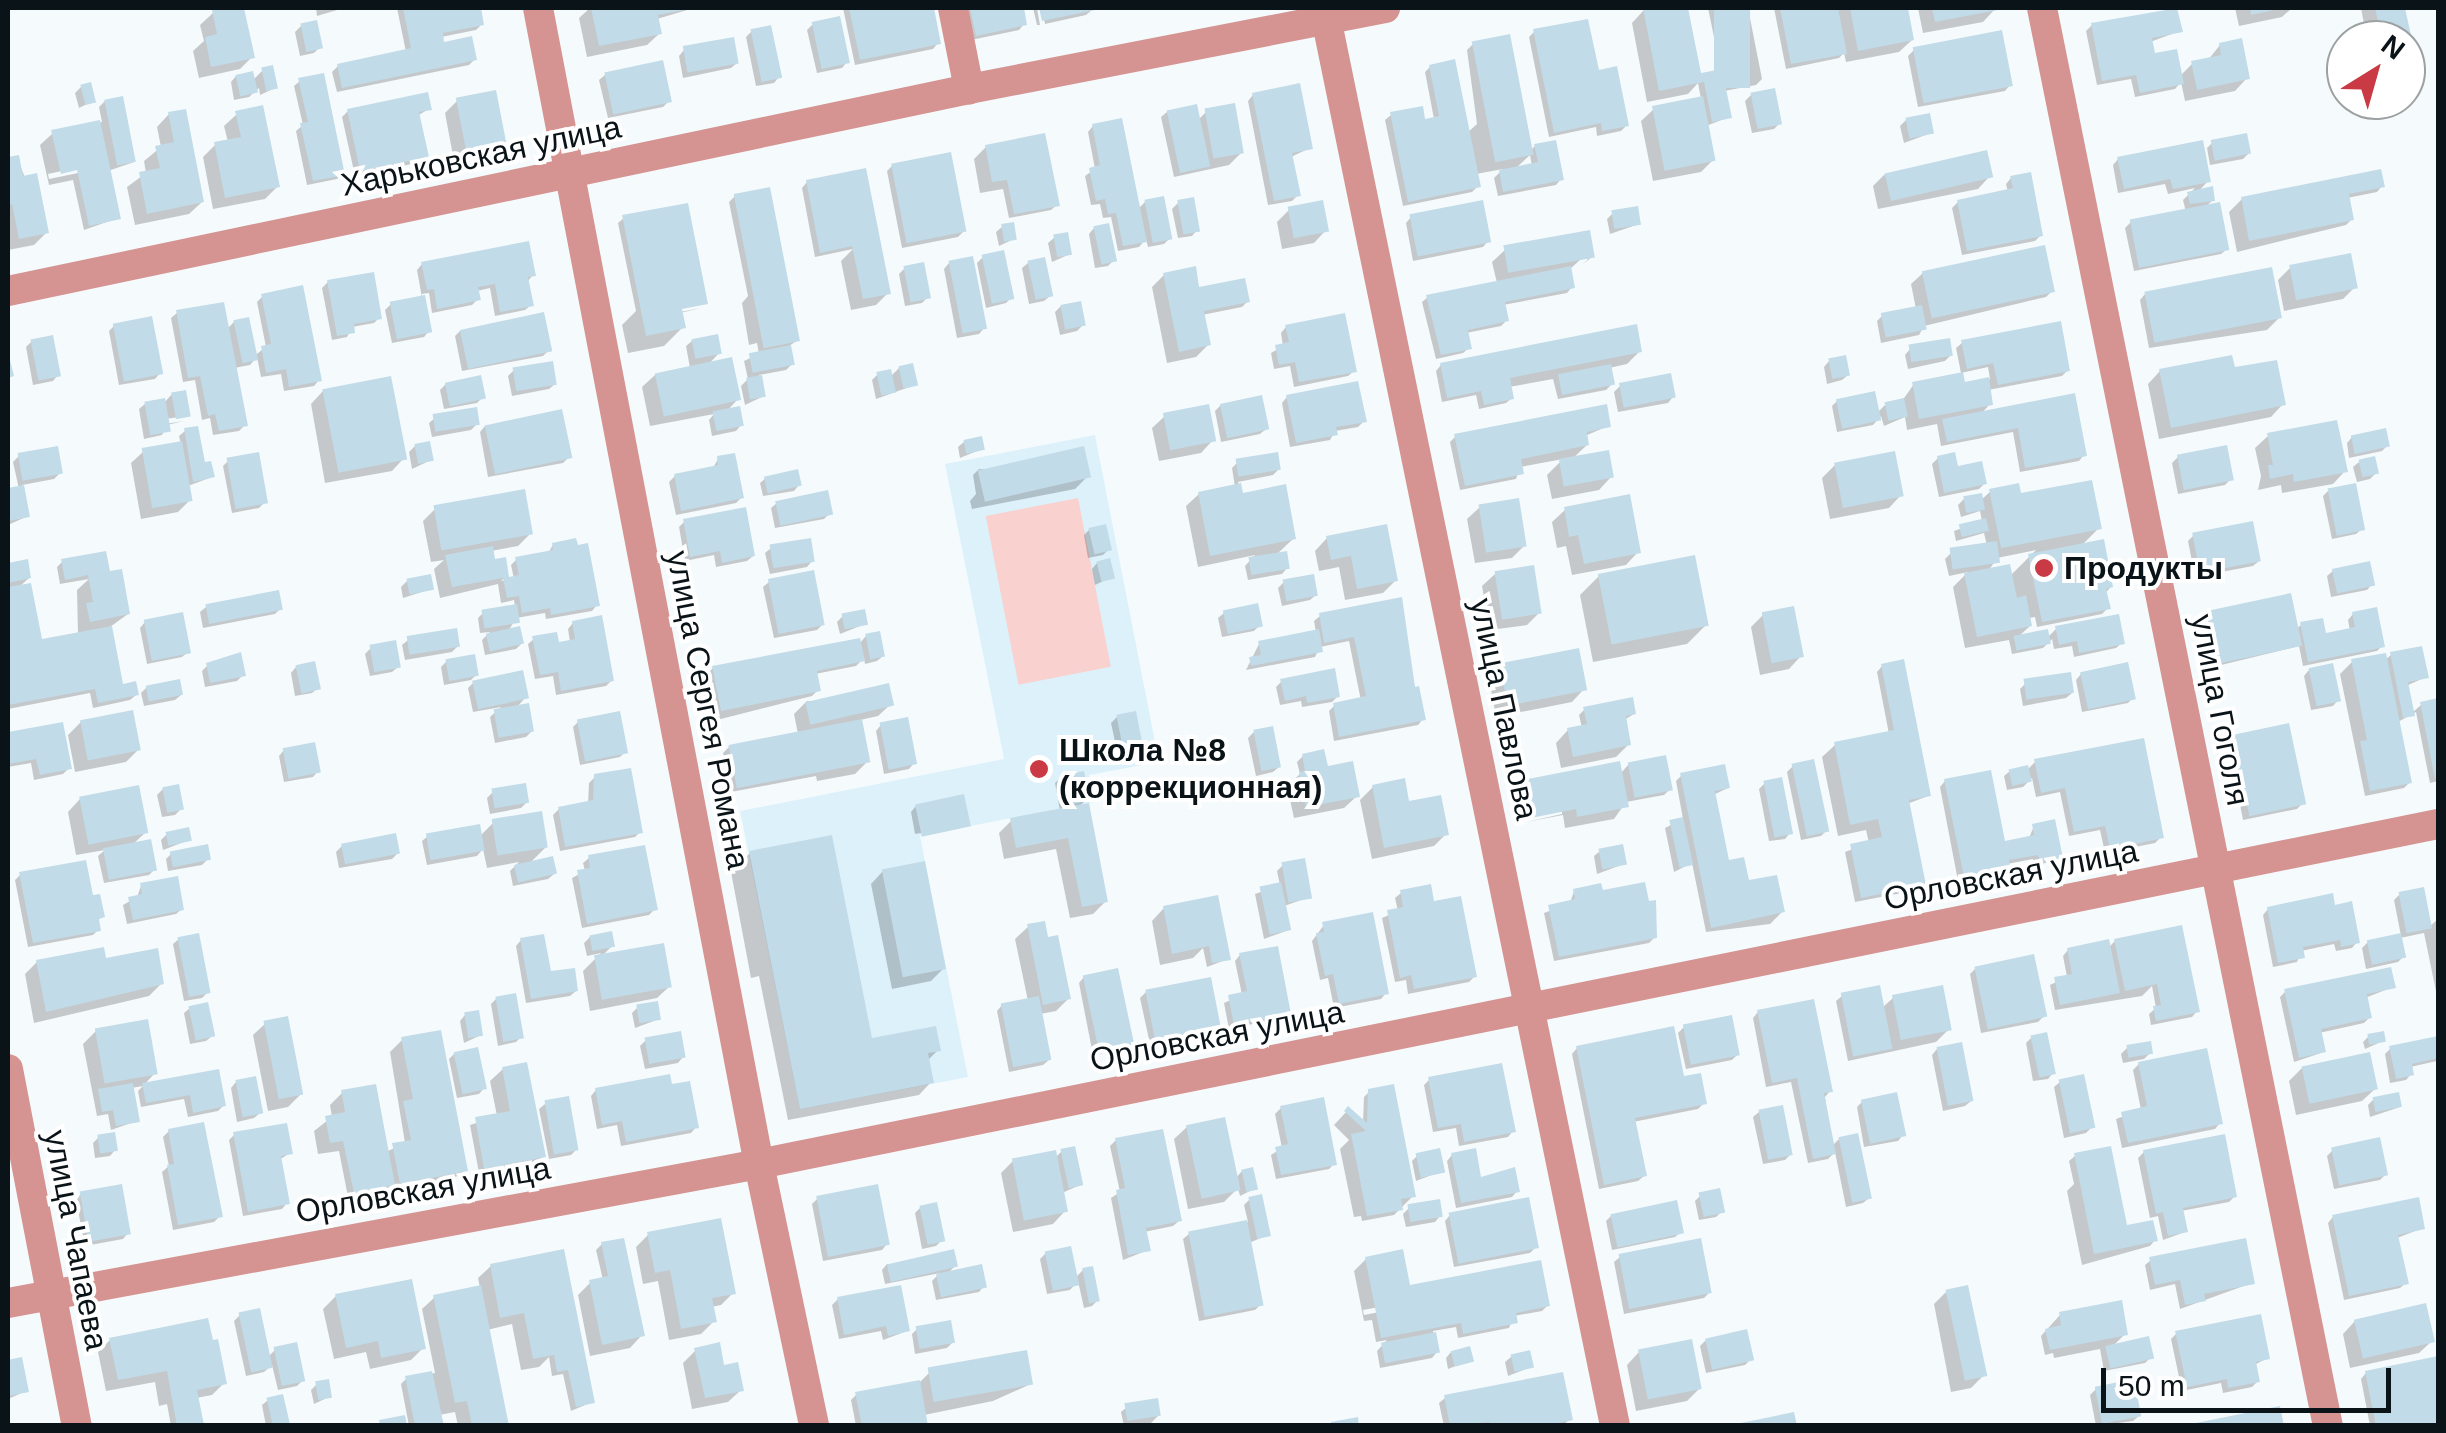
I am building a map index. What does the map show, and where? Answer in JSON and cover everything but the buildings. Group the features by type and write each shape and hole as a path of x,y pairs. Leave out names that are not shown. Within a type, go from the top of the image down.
{"street":[{"name":"улица Сергея Романа","path":"538,8 814,1426"},
{"path":"953,8 969,89"},
{"name":"Харьковская улица","path":"8,290 1325,14 1385,8"},
{"name":"улица Гоголя","path":"2042,8 2328,1426"},
{"name":"улица Павлова","path":"1325,14 1616,1426"},
{"name":"Орловская улица","path":"8,1303 760,1164 2438,824"},
{"name":"улица Чапаева","path":"8,1068 77,1426"}],"shaded area":[{"name":"Школа №8 (коррекционная)","path":"1095,435 1159,762 1089,775 1094,802 920,836 968,1077 800,1109 740,811 1004,759 945,464"},
{"path":"1078,498 1111,667 1019,685 986,516"}],"place":[{"name":"Продукты","path":"2044,568"},
{"name":"Школа №8 (коррекционная)","path":"1039,769"}]}
